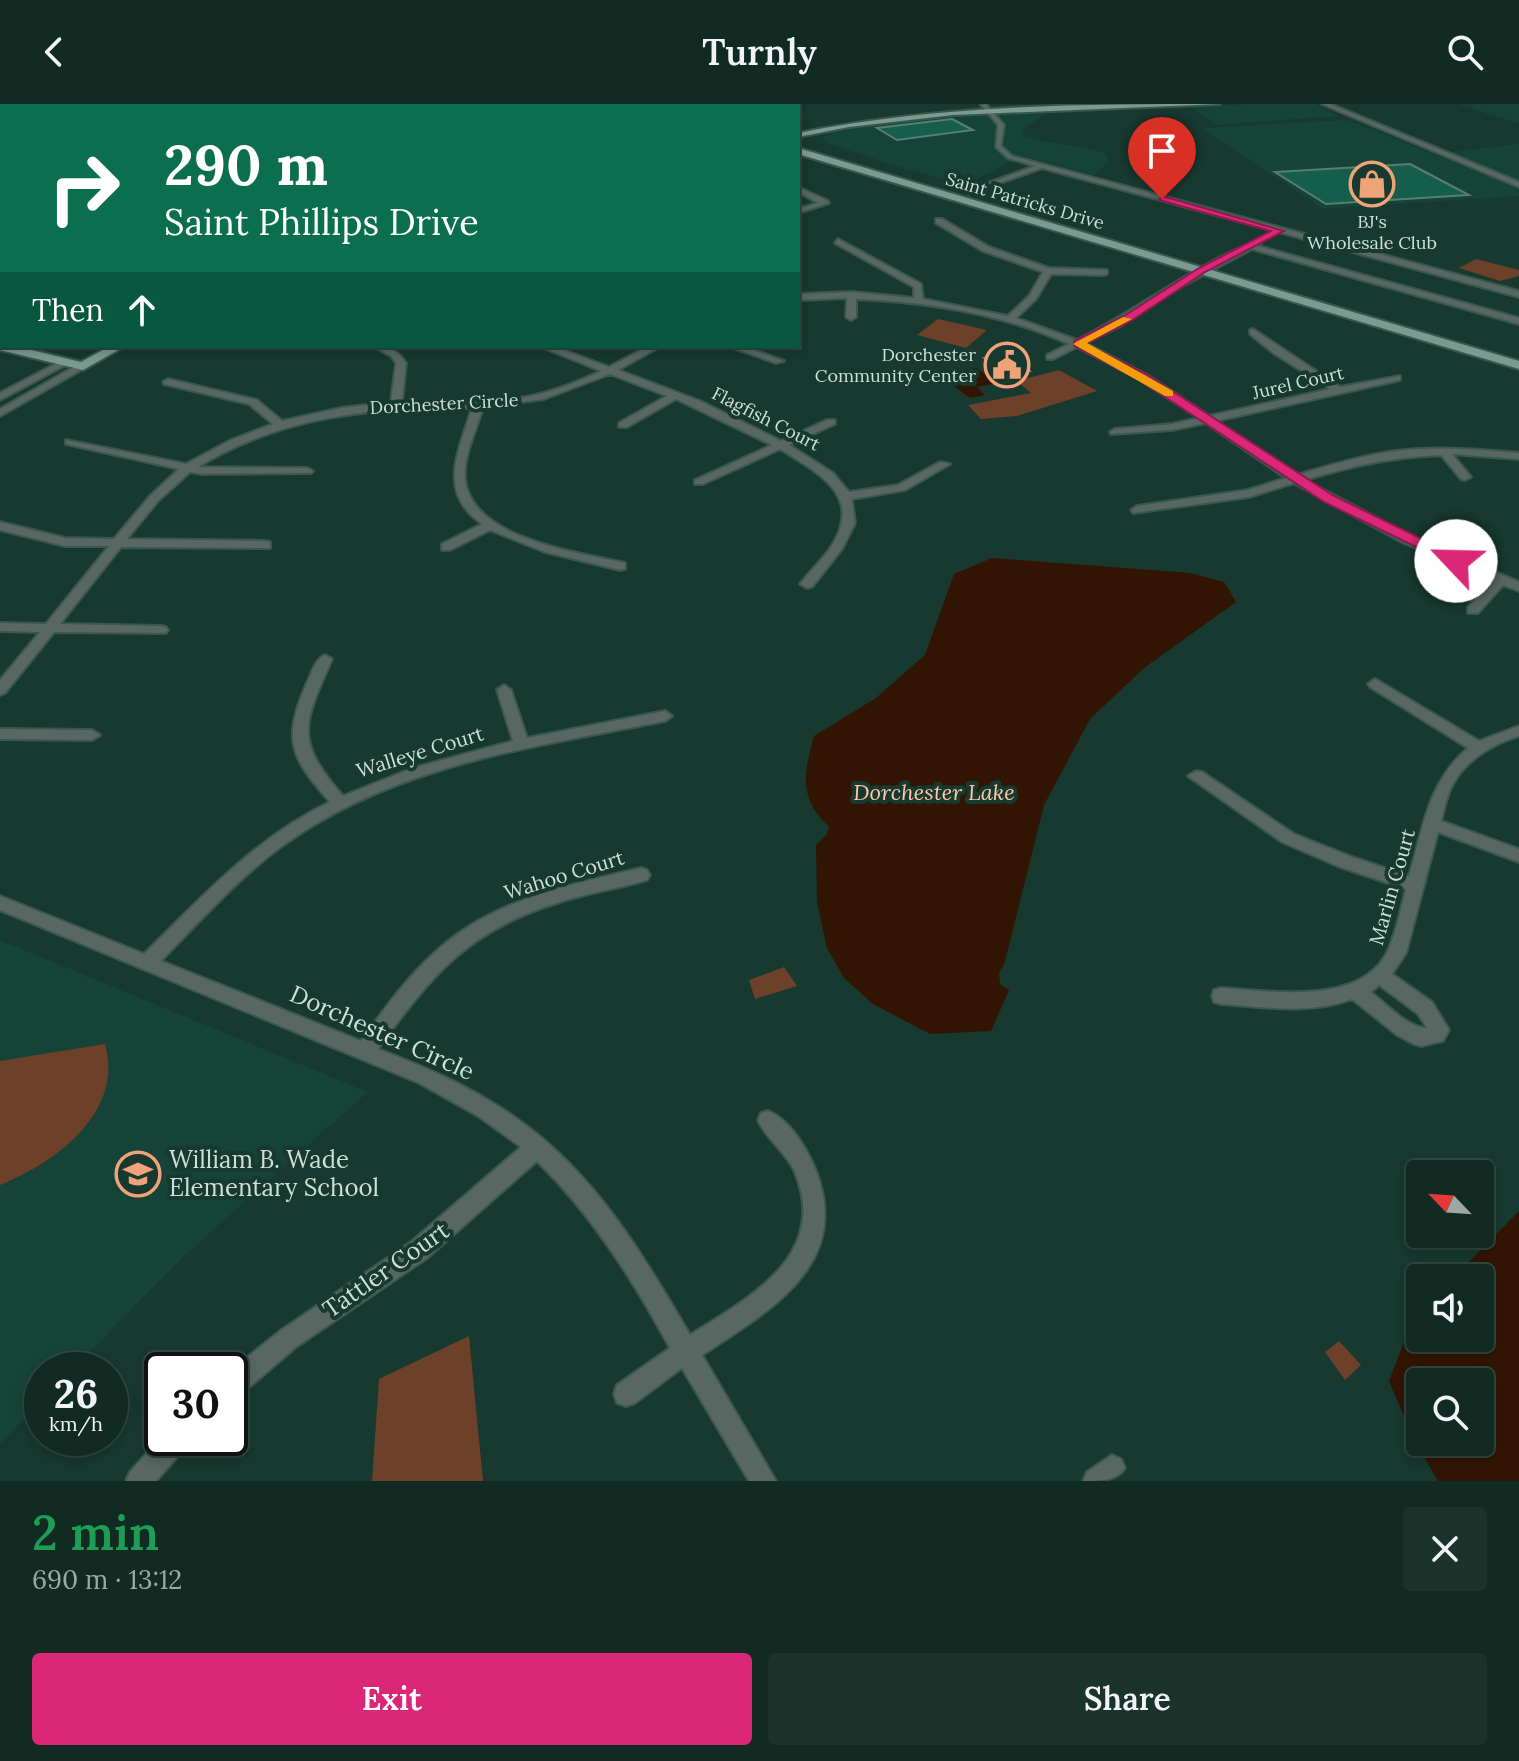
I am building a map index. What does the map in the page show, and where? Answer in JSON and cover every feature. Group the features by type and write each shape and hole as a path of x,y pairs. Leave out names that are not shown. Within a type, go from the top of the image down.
{"main road":[{"path":"800,135 913,115 1028,104"},
{"path":"800,127 878,113 1216,104"},
{"path":"820,146 817,135 835,127"},
{"name":"Saint Patricks Drive","path":"800,142 1385,312"},
{"name":"Saint Patricks Drive","path":"801,152 1519,365"},
{"path":"8,348 83,366 115,348"},
{"path":"64,363 88,348"}],"street":[{"path":"1325,104 1519,185"},
{"path":"982,108 1001,130 998,146 1003,153 1041,166 1519,294"},
{"path":"972,192 1041,166"},
{"path":"800,190 825,203 801,208"},
{"path":"939,221 986,249 1048,271 1104,272"},
{"path":"1050,357 1127,319 1202,270 1280,231"},
{"path":"838,241 918,286 919,302"},
{"path":"1250,246 1519,321"},
{"path":"1008,321 1033,297 1048,271"},
{"path":"851,317 852,295"},
{"path":"800,297 852,295 919,302 1008,321 1078,344 1142,376 1296,479 1381,526 1519,587"},
{"path":"1253,332 1275,350 1338,390"},
{"path":"382,348 394,354 401,363 396,405"},
{"name":"Flagfish Court","path":"549,348 676,395 781,445 823,470 846,496"},
{"name":"Dorchester Circle","path":"0,690 153,499 187,469 232,445 281,426 327,414 396,405 478,406 552,394 609,371 652,348"},
{"path":"739,348 779,361"},
{"path":"0,397 64,363"},
{"path":"0,413 83,366"},
{"name":"Jurel Court","path":"1115,432 1160,429 1396,378"},
{"path":"168,382 253,402 281,426"},
{"path":"623,425 676,395"},
{"path":"478,406 460,483 471,508 490,525 515,538 620,566"},
{"path":"699,482 831,422"},
{"path":"70,442 187,469 307,471"},
{"path":"1443,451 1465,477"},
{"path":"1137,510 1234,496 1379,457 1443,451 1519,456"},
{"path":"807,584 836,549 849,523 846,496 901,488 944,464"},
{"path":"446,547 490,525"},
{"path":"0,526 65,542 266,545"},
{"path":"1473,610 1500,580"},
{"path":"0,627 161,630"},
{"path":"325,659 301,713 298,738 308,767 339,802"},
{"path":"1375,684 1478,747"},
{"path":"504,690 522,746"},
{"name":"Walleye Court","path":"149,961 256,858 339,802 425,769 665,716"},
{"name":"Marlin Court","path":"1221,996 1319,999 1357,992 1381,976 1397,953 1442,789 1453,770 1478,747 1519,731"},
{"path":"0,734 92,735"},
{"path":"1196,776 1248,813 1297,842 1415,885"},
{"path":"1433,824 1519,856"},
{"name":"Wahoo Court","path":"365,1051 425,975 463,939 524,908 583,888 641,875"},
{"name":"Dorchester Circle","path":"0,903 149,961 460,1094 537,1147 609,1225 763,1481"},
{"path":"1357,992 1404,1029 1421,1038 1436,1035 1439,1030 1432,1016 1381,976"},
{"path":"626,1394 762,1302 785,1282 815,1232 814,1199 801,1158 768,1120"},
{"name":"Tattler Court","path":"248,1372 288,1339 419,1250 537,1147"},
{"path":"139,1481 161,1456"}],"shaded area":[{"path":"1316,104 1339,116 1215,125 1192,107"},
{"path":"1457,104 1519,104 1519,124"},
{"path":"1045,114 1023,129 1024,137 1104,152 1109,161 1095,175 1022,156 966,185 889,164 830,144 822,138 832,131 872,124 947,116"},
{"path":"1348,120 1516,187 1519,196 1323,209 1202,128"},
{"path":"1519,144 1519,180 1451,152"},
{"path":"1476,259 1519,270 1519,276 1500,281 1459,268"},
{"path":"938,319 987,330 966,348 917,335"},
{"path":"1059,370 1097,391 1017,416 981,419 968,405 1031,393 1017,381"},
{"name":"William B. Wade Elementary School","path":"0,940 368,1092 184,1256 90,1352 24,1352 24,1419 0,1444"},
{"path":"784,967 797,986 755,999 749,980"},
{"path":"105,1044 108,1069 104,1092 95,1113 81,1132 43,1163 0,1185 0,1061"},
{"path":"469,1336 483,1481 372,1481 379,1379"},
{"path":"1339,1341 1361,1365 1345,1380 1325,1352"}],"water":[{"path":"976,368 997,383 977,387 985,395 970,398 950,383 969,378 961,371"},
{"name":"Dorchester Lake","path":"992,558 1190,573 1224,582 1236,602 1144,668 1090,719 1044,805 1004,965 999,972 1000,984 1009,990 991,1031 930,1034 873,1004 844,978 827,948 817,902 816,845 827,834 829,827 812,806 806,774 814,736 876,698 925,655 954,574"},
{"path":"1519,1211 1519,1481 1438,1481 1423,1456 1494,1456 1494,1368 1406,1368 1406,1421 1389,1381 1406,1337 1406,1352 1494,1352 1494,1264 1467,1264 1483,1248 1494,1248 1494,1236"}],"building":[{"path":"952,119 973,130 897,140 877,128"},
{"name":"BJ's Wholesale Club","path":"1410,164 1469,195 1326,204 1275,172"},
{"name":"Dorchester Community Center","path":"1005,354 1030,371 1009,376 984,358"}],"slow traffic":[{"path":"1127,319 1078,344 1169,393"}],"place":[{"name":"BJ's Wholesale Club","path":"1372,184"},
{"name":"Dorchester Community Center","path":"1007,365"},
{"name":"William B. Wade Elementary School","path":"138,1174"}],"route":[{"path":"1162,199 1280,231 1202,270 1127,319 1078,344 1142,376 1329,499 1456,561"}]}
